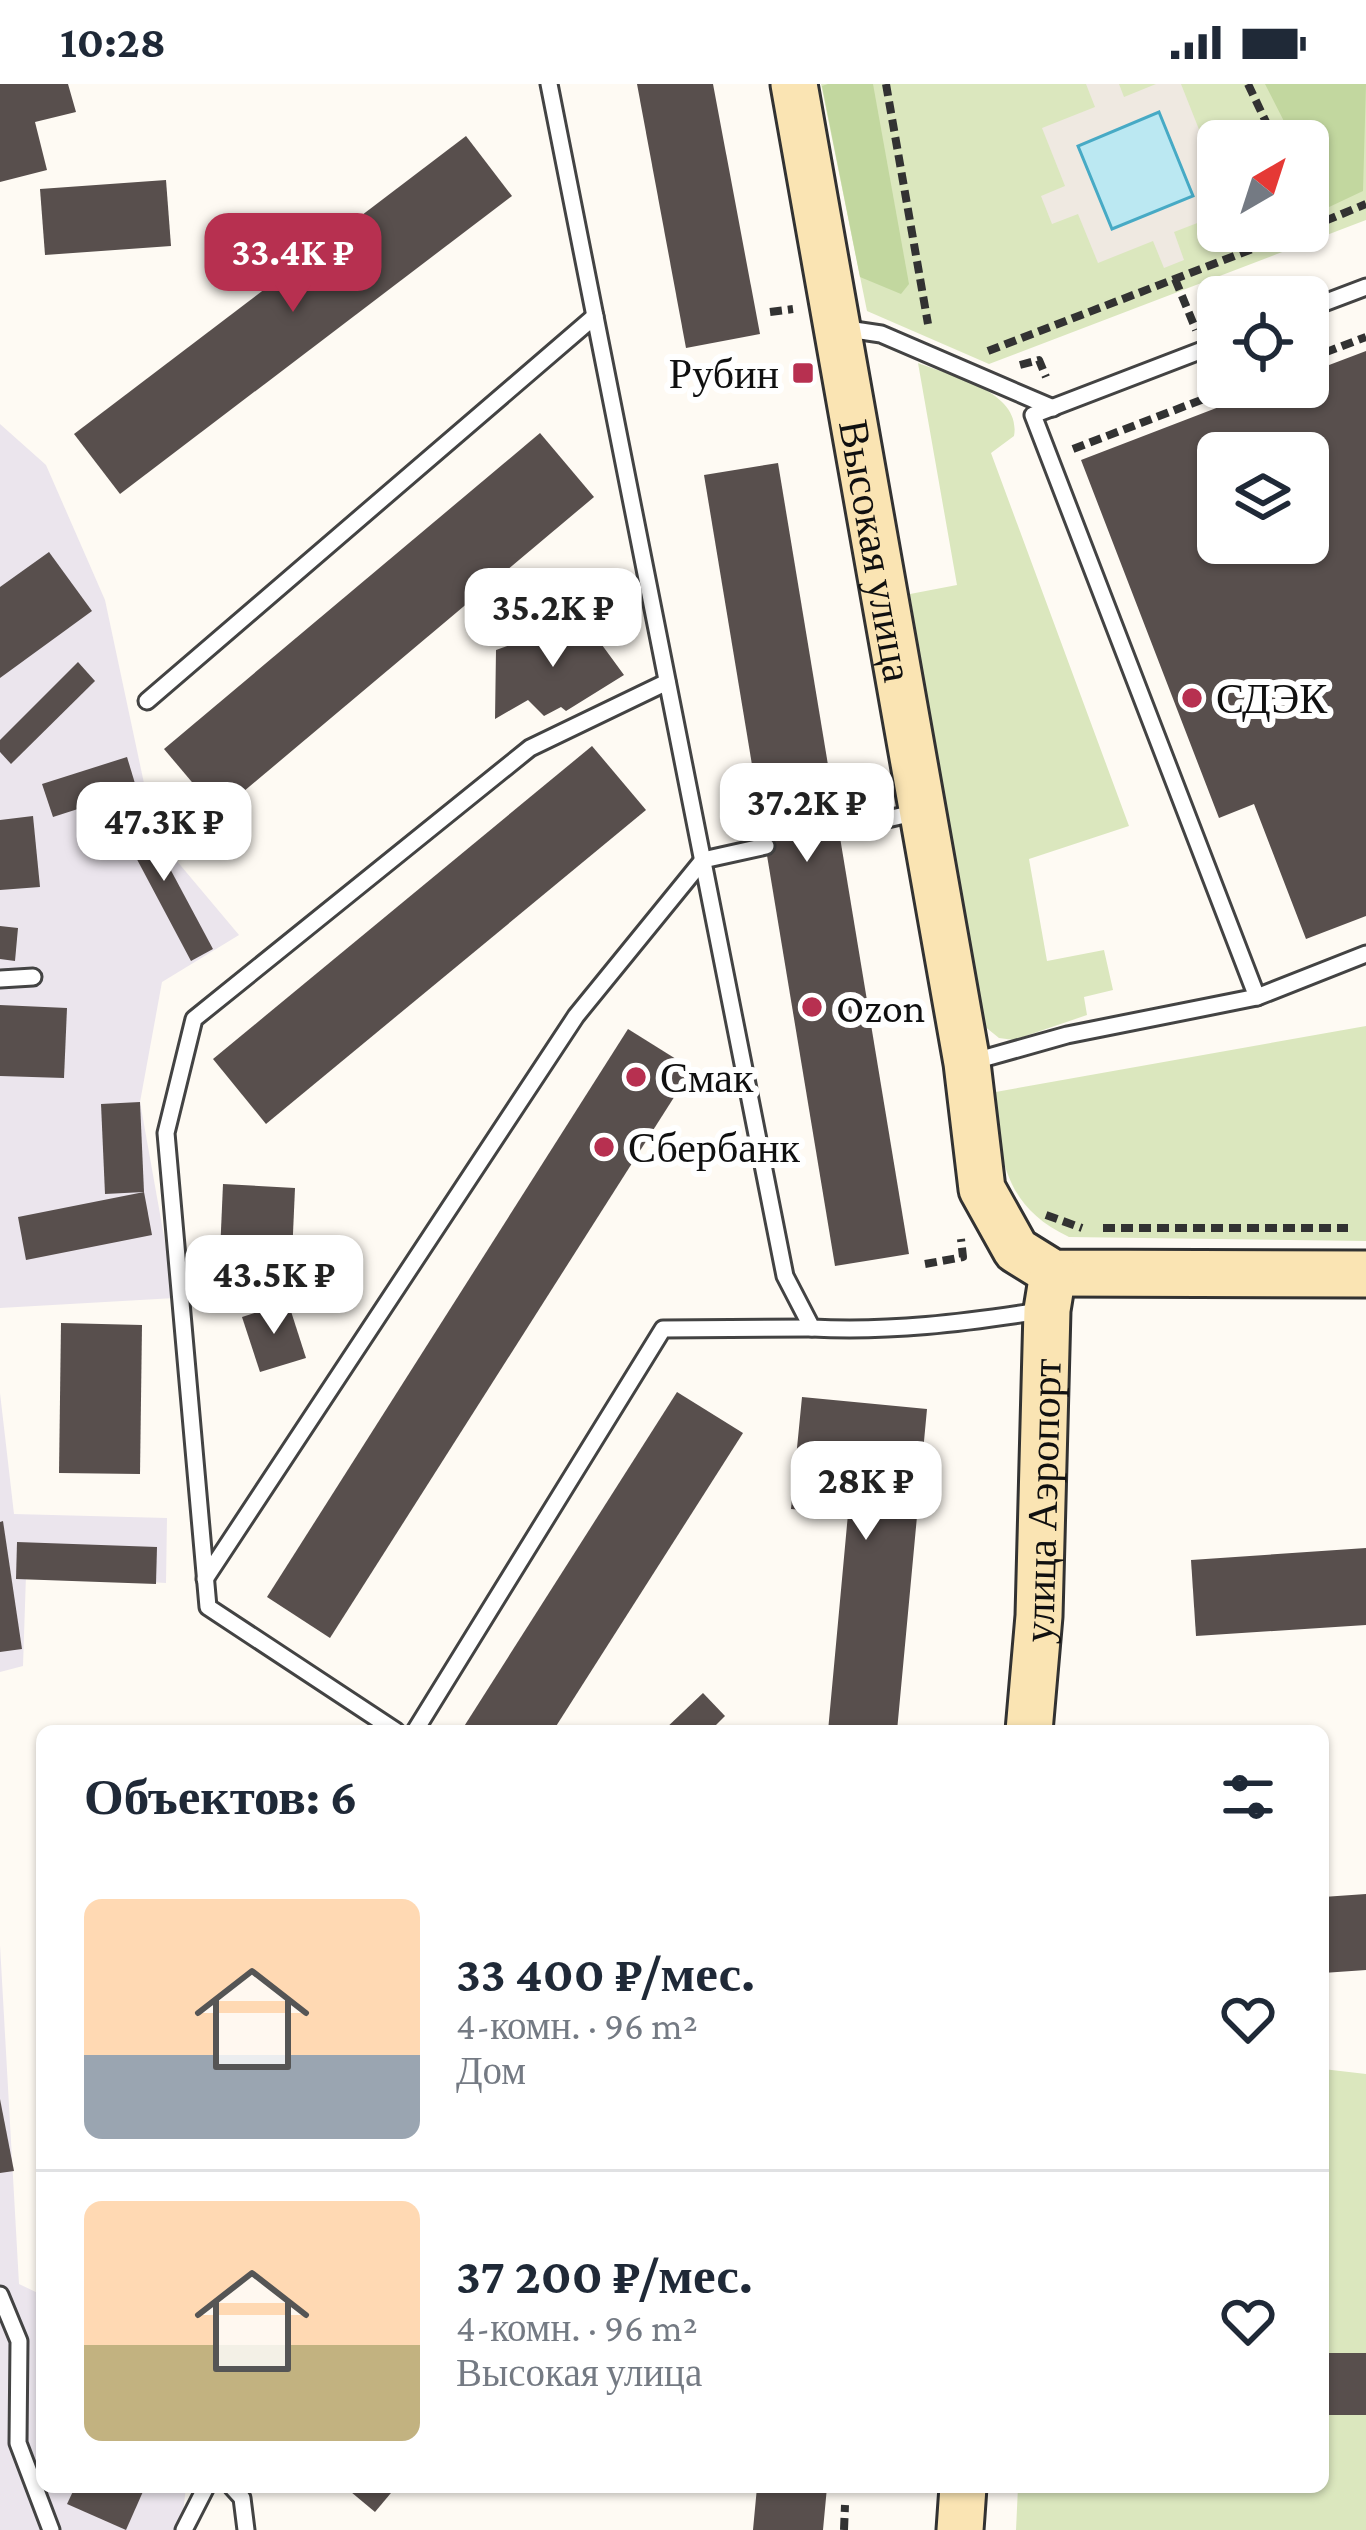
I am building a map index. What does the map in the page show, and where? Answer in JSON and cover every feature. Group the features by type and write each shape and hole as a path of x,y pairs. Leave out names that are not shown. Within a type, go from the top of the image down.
{"main road":[{"name":"Высокая улица","path":"794,84 968,1064 982,1189 1016,1250 1050,1291"},
{"path":"1050,1291 1366,1274"},
{"name":"улица Аэропорт","path":"1030,1725 1039,1616 1050,1291"},
{"path":"960,2530 963,2493"}],"lane":[{"path":"549,84 785,1276 812,1328"},
{"path":"1329,300 1364,284"},
{"path":"147,701 595,316"},
{"path":"838,328 881,334 1053,408"},
{"path":"1033,416 1197,352"},
{"path":"1024,395 1257,997"},
{"path":"387,1725 208,1607 166,1133 194,1019 530,748 668,682"},
{"path":"839,830 922,812"},
{"path":"205,1579 576,1016 703,860 766,846"},
{"path":"968,1064 1067,1035 1257,997 1366,954"},
{"path":"0,979 33,977"},
{"path":"419,1725 663,1330 936,1328 1050,1291"},
{"path":"0,2295 19,2341 18,2443 36,2490"},
{"path":"37,2493 51,2530"},
{"path":"184,2530 203,2493"},
{"path":"237,2493 246,2530"}],"path":[{"path":"886,84 928,324"},
{"path":"1248,84 1265,120"},
{"path":"1329,219 1366,203"},
{"path":"988,351 1245,252"},
{"path":"1175,279 1186,305"},
{"path":"1329,351 1366,337"},
{"path":"1021,366 1039,360"},
{"path":"1049,458 1197,400"},
{"path":"1033,1205 1052,1220 1075,1228 1348,1228"},
{"path":"925,1264 963,1257 959,1230 970,1228"},
{"path":"844,2530 845,2505"}],"shaded area":[{"path":"1086,84 1119,84 1124,97 1156,84 1181,84 1197,124 1197,223 1174,232 1184,260 1164,268 1153,241 1098,263 1078,214 1052,224 1041,196 1065,186 1042,128 1095,107"},
{"path":"0,424 46,465 105,600 155,835 239,935 162,982 140,1102 175,1298 0,1308"},
{"path":"0,1393 14,1514 167,1518 166,1583 26,1575 23,1666 0,1672"},
{"path":"0,1945 19,2284 36,2292 36,2493 185,2493 181,2530 0,2530"}],"green space":[{"path":"821,84 1366,84 1366,220 1329,234 1329,120 1197,120 1197,252 1282,252 1219,276 1197,276 1197,285 989,364 867,311"},
{"path":"873,84 909,284 901,294 860,277 822,86"},
{"path":"1265,84 1366,84 1363,191 1329,207 1329,120 1283,120"},
{"path":"918,363 981,388 1007,407 1014,420 1014,436 991,453 1129,826 1029,859 1047,961 1104,950 1113,990 1084,997 1087,1015 1014,1040 999,1038 978,1021 910,594 957,585"},
{"path":"1366,1026 1366,1241 1069,1237 1030,1210 1009,1178 990,1093"},
{"path":"1329,2070 1366,2074 1366,2530 1016,2530 1018,2493 1329,2493"}],"water":[{"path":"1159,112 1193,196 1112,229 1078,146"}],"building":[{"path":"0,84 68,84 76,112 35,122 47,170 0,182"},
{"path":"637,84 713,84 760,334 686,348"},
{"path":"466,136 512,196 120,494 74,434"},
{"path":"166,180 171,246 45,255 40,189"},
{"path":"1366,351 1366,916 1306,939 1254,804 1219,818 1081,460 1216,408 1329,408 1329,365"},
{"path":"540,433 594,497 218,813 164,749"},
{"path":"778,463 909,1254 835,1266 704,475"},
{"path":"49,552 92,611 0,678 0,587"},
{"path":"583,619 624,675 566,711 561,707 544,716 528,700 495,719 496,650"},
{"path":"78,662 95,681 11,764 0,752 0,740"},
{"path":"592,746 646,810 266,1124 213,1059"},
{"path":"127,757 137,790 53,817 42,784"},
{"path":"137,807 213,949 191,961 115,818"},
{"path":"33,816 40,887 0,890 0,820"},
{"path":"0,926 18,928 15,961 0,959"},
{"path":"0,1005 67,1008 64,1078 0,1076"},
{"path":"628,1029 692,1069 330,1638 267,1597"},
{"path":"140,1102 144,1192 105,1194 101,1104"},
{"path":"223,1184 295,1188 291,1279 219,1276"},
{"path":"144,1192 152,1235 26,1260 18,1217"},
{"path":"288,1302 306,1358 260,1372 242,1317"},
{"path":"61,1323 142,1325 140,1474 59,1473"},
{"path":"677,1392 743,1433 557,1725 465,1725"},
{"path":"802,1397 927,1409 898,1725 829,1725 848,1514 791,1509"},
{"path":"0,1522 22,1649 0,1652"},
{"path":"17,1542 157,1547 156,1584 16,1579"},
{"path":"1366,1548 1366,1625 1196,1636 1191,1560"},
{"path":"703,1693 725,1716 716,1725 669,1725"},
{"path":"1366,1894 1366,1970 1329,1973 1329,1897"},
{"path":"0,2099 14,2171 0,2173"},
{"path":"1329,2353 1366,2353 1366,2415 1329,2415"},
{"path":"72,2493 142,2493 126,2530 67,2504"},
{"path":"352,2493 391,2493 375,2512"},
{"path":"756,2493 826,2493 823,2530 753,2530"}],"place":[{"name":"Рубин","path":"803,373"},
{"name":"СДЭК","path":"1192,698"},
{"name":"Ozon","path":"812,1007"},
{"name":"Смак","path":"636,1077"},
{"name":"Сбербанк","path":"604,1147"}]}
